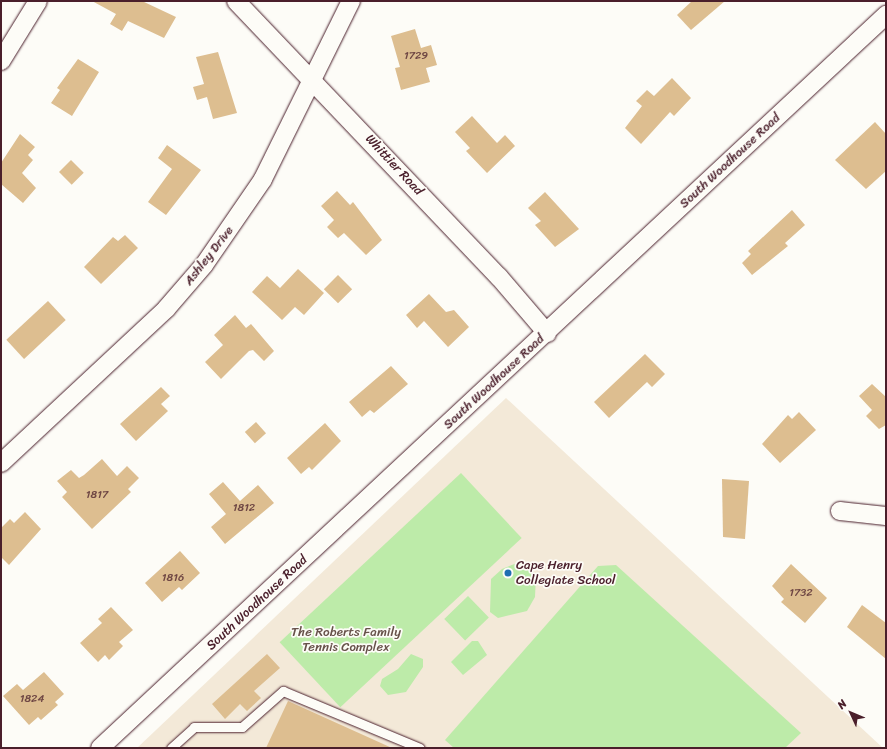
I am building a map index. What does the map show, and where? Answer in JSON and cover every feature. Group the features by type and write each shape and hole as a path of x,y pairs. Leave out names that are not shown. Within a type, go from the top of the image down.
{"street":[{"path":"1,61 38,1"},
{"name":"Whittier Road","path":"236,1 313,78 547,333"},
{"name":"Ashley Drive","path":"1,463 166,308 204,265 263,179 351,1"},
{"name":"South Woodhouse Road","path":"100,748 547,333 886,15"},
{"path":"840,510 886,516"}],"lane":[{"path":"171,748 194,727 242,727 283,691 420,748"}],"shaded area":[{"name":"Cape Henry Collegiate School","path":"506,398 883,748 137,748"}],"green space":[{"name":"The Roberts Family Tennis Complex","path":"461,473 522,538 340,707 280,642"},
{"path":"522,561 536,575 535,597 527,611 498,618 490,612 491,579 502,569"},
{"path":"616,565 801,733 785,748 454,748 445,740 598,566"},
{"path":"468,596 489,618 465,641 444,619"},
{"path":"472,641 478,641 487,655 463,675 451,662"},
{"path":"411,654 423,659 423,667 406,692 388,695 380,686 382,679 398,669"}],"building":[{"path":"92,1 142,1 176,17 164,38 128,21 122,31 110,24 116,14"},
{"path":"692,1 725,1 691,30 677,15"},
{"path":"415,29 421,48 431,45 437,65 426,68 430,82 401,90 395,68 400,67 391,36"},
{"path":"218,52 237,113 213,119 207,97 197,100 193,87 204,84 196,57"},
{"path":"78,59 99,72 72,116 51,103 60,90 57,88"},
{"path":"672,78 691,98 674,116 670,112 641,144 625,128 642,106 636,101 647,90 654,96"},
{"path":"472,116 497,143 505,135 515,146 487,173 466,151 470,148 455,132"},
{"path":"875,122 886,134 886,171 866,189 835,160"},
{"path":"20,134 35,147 28,155 33,160 22,173 36,188 23,203 1,184 1,163"},
{"path":"167,145 201,170 166,215 148,202 172,169 158,158"},
{"path":"71,160 84,173 72,185 59,172"},
{"path":"337,191 350,205 353,202 382,240 366,255 344,233 338,238 327,227 334,220 321,206"},
{"path":"545,192 579,229 555,247 535,225 541,221 528,208"},
{"path":"792,210 805,225 785,243 788,246 752,275 742,263 751,254 748,251"},
{"path":"125,235 138,248 101,284 84,267 113,237 118,241"},
{"path":"298,269 324,293 304,315 295,307 282,320 252,292 267,276 280,288"},
{"path":"338,275 352,289 338,303 324,289"},
{"path":"429,294 446,312 454,310 469,327 448,347 424,321 417,328 406,315"},
{"path":"48,301 66,320 24,359 6,340"},
{"path":"235,315 246,328 251,324 274,351 264,361 253,350 249,351 221,379 205,362 223,345 214,335"},
{"path":"645,354 665,374 652,387 647,382 609,418 594,402"},
{"path":"391,366 408,384 374,413 370,410 362,417 349,402"},
{"path":"872,384 886,397 886,425 879,429 866,416 872,410 859,396"},
{"path":"161,387 170,396 161,404 168,411 136,441 120,424"},
{"path":"799,412 816,430 780,463 762,444 788,415 792,419"},
{"path":"256,422 266,433 255,443 245,432"},
{"path":"325,423 341,441 312,470 309,467 301,474 287,458"},
{"path":"102,459 117,476 127,466 139,478 128,489 131,492 92,529 62,497 67,492 57,481 71,470 79,478"},
{"path":"722,479 749,481 745,539 723,537"},
{"path":"223,482 240,501 258,485 274,503 225,544 211,527 226,514 209,494"},
{"path":"25,512 41,529 9,565 1,557 1,528 10,519 14,523"},
{"path":"180,551 200,573 182,590 179,587 162,602 145,583"},
{"path":"791,564 827,598 805,623 781,602 784,599 772,586"},
{"path":"862,605 886,623 886,659 847,627"},
{"path":"111,607 133,630 119,642 123,646 109,660 105,655 98,662 80,643 102,623 98,619"},
{"path":"267,654 280,668 254,691 261,698 247,711 240,704 225,719 212,704"},
{"path":"44,672 64,694 55,702 58,705 41,720 38,717 29,725 3,696 17,684 23,690"},
{"path":"288,701 392,748 266,748"}],"place":[{"name":"Cape Henry Collegiate School","path":"508,573"}]}
